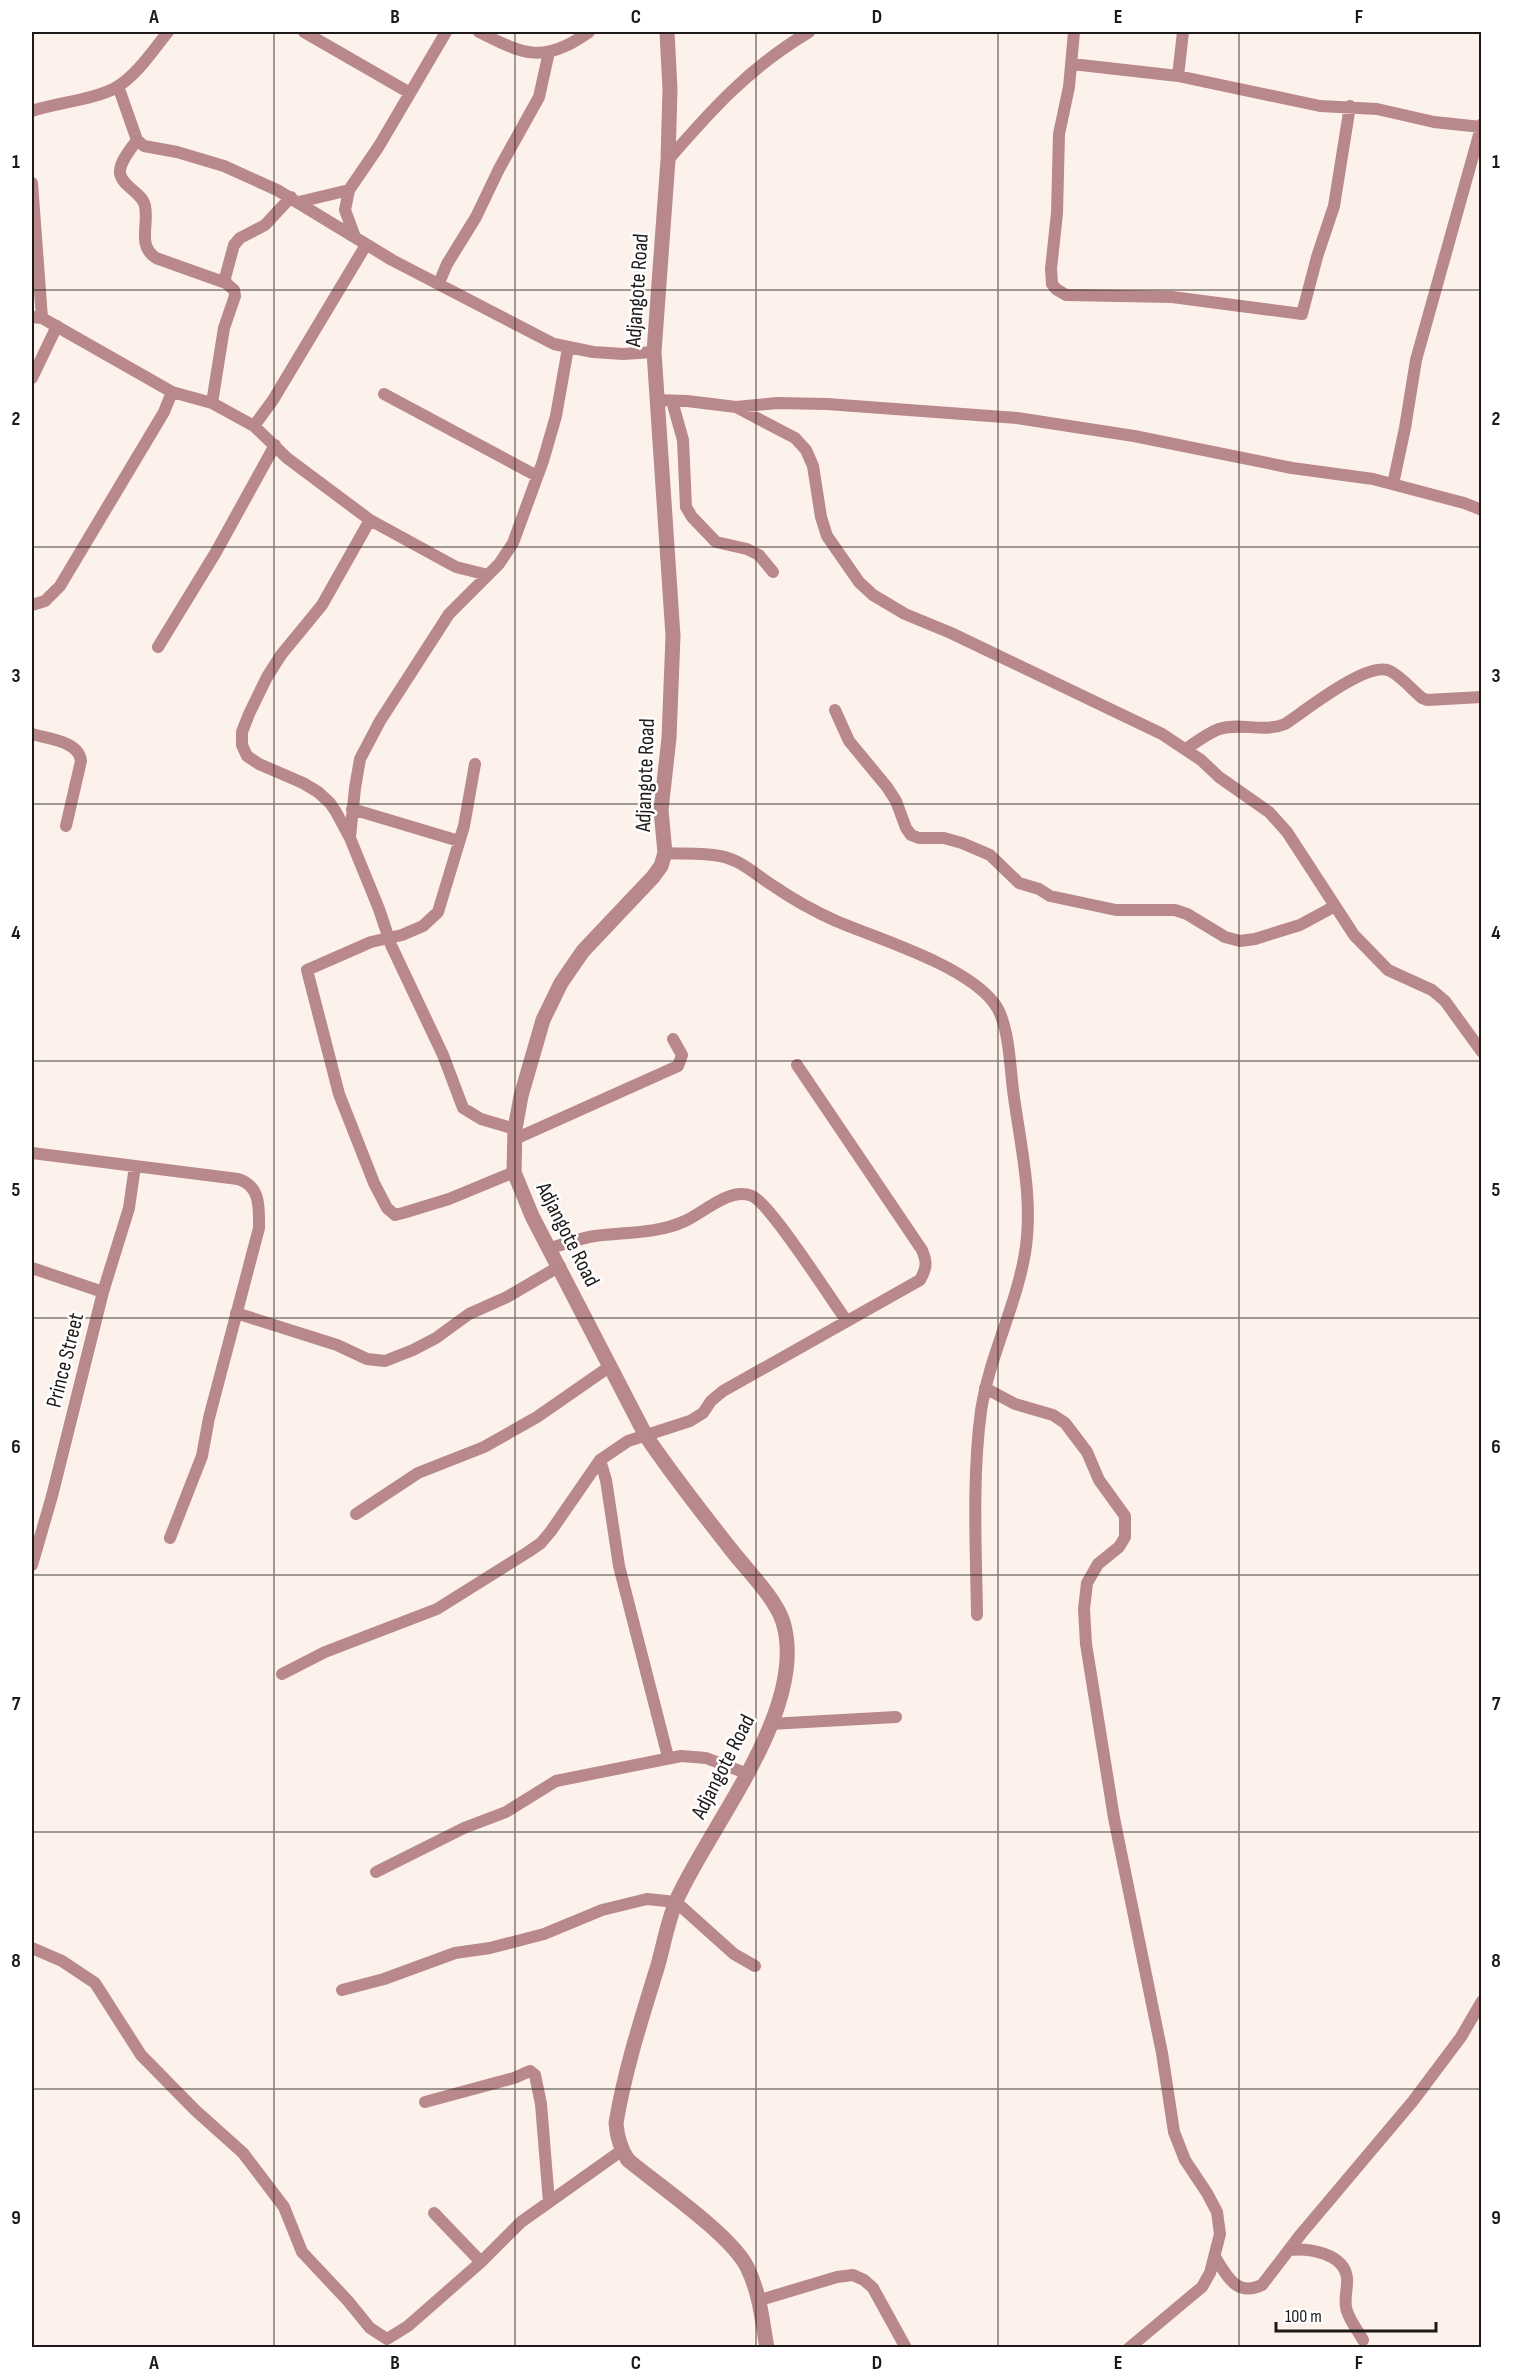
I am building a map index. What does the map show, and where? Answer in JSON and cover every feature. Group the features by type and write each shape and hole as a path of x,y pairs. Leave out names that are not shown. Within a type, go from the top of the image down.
{"street":[{"path":"32,111 105,92 118,86 141,66 168,32"},
{"path":"304,32 410,93"},
{"path":"361,242 345,210 349,190 379,146 446,32"},
{"path":"479,32 531,54 549,52 589,32"},
{"name":"Adjangote Road","path":"621,2151 615,2122 618,2107 636,2034 676,1902 695,1863 748,1774 770,1724 786,1677 788,1646 783,1620 767,1594 670,1472 646,1436 609,1367 551,1248 532,1216 514,1172 515,1134 521,1096 543,1020 561,983 583,951 653,877 661,866 665,854 661,810 669,738 673,636 654,352 668,160 670,89 667,32"},
{"path":"668,160 699,124 754,68 809,32"},
{"path":"1074,32 1072,64 1064,117 1059,134 1057,213 1051,268 1052,284 1066,295 1172,297 1302,314 1317,257 1334,206 1350,106"},
{"path":"1178,76 1183,32"},
{"path":"439,283 539,97 549,52"},
{"path":"1072,64 1178,76 1320,106 1377,109 1434,122 1481,126 1416,360 1393,484"},
{"path":"118,86 137,140 144,146 177,152 224,166 295,200 361,242 554,344 568,348 622,354 654,352"},
{"path":"137,140 120,166 120,171 121,178 142,198 145,206 145,244 148,253 226,283 234,290 235,296 224,328 212,403"},
{"path":"32,183 37,317 57,326 172,392 212,403 254,426 287,458 370,520 456,567 488,575"},
{"path":"226,283 225,278 234,245 240,238 265,225 295,200 349,190"},
{"path":"254,426 273,400 361,242"},
{"path":"32,378 57,326"},
{"path":"350,838 360,759 380,721 449,614 499,564 513,543 556,416 568,348"},
{"path":"32,604 45,601 60,586 164,412 172,392"},
{"path":"384,394 537,476"},
{"path":"656,400 736,407 777,403 826,404 1017,418 1134,436 1292,468 1356,476 1393,484 1482,510"},
{"path":"672,401 682,440 686,507 692,518 716,543 747,549 759,555 773,572"},
{"path":"736,407 795,438 806,450 813,466 821,517 827,536 858,582 879,599 905,614 951,633 1162,734 1186,749 1269,812 1287,832 1354,935 1388,970 1432,990 1445,1001 1482,1052"},
{"path":"158,647 216,552 275,445"},
{"path":"370,520 322,605 281,655 267,677 242,732 242,745 246,756 303,783 330,802 350,838 394,952 443,1055 463,1108 471,1114 515,1134 678,1066 682,1055 673,1038"},
{"path":"1186,749 1218,729 1237,727 1269,730 1276,728 1303,713 1356,676 1375,669 1391,671 1422,699 1482,697"},
{"path":"835,710 849,741 896,801 911,835 919,838 944,838 990,855 1019,883 1039,889 1050,896 1116,910 1175,910 1187,914 1225,937 1240,941 1255,939 1300,925 1335,906"},
{"path":"32,734 74,747 81,753 66,826"},
{"path":"475,764 470,801 438,912 423,926 371,942 307,970 339,1094 374,1183 387,1208 395,1215 403,1213 449,1199 514,1172"},
{"path":"330,802 343,798 355,788"},
{"path":"352,809 459,841"},
{"path":"665,854 720,856 742,863 776,888 826,917 939,963 973,983 995,1004 1004,1028 1010,1064 1026,1178 1028,1214 1025,1252 1015,1297 985,1389 981,1413 977,1486 977,1615"},
{"path":"371,942 394,952"},
{"path":"282,1674 325,1652 437,1609 541,1543 600,1460 628,1441 690,1421 703,1413 711,1401 723,1391 920,1280 925,1271 926,1261 922,1250 797,1065"},
{"path":"32,1153 238,1179 248,1182 255,1191 259,1207 259,1228 209,1418 202,1456 170,1538"},
{"name":"Prince Street","path":"32,1565 52,1496 103,1292 129,1208 135,1166"},
{"path":"551,1248 595,1236 635,1234 670,1226 685,1221 728,1198 747,1194 755,1197 771,1212 846,1320"},
{"path":"236,1313 337,1345 367,1359 385,1361 436,1338 469,1314 507,1297 560,1266"},
{"path":"32,1268 103,1292"},
{"path":"356,1514 418,1473 484,1447 537,1417 609,1367"},
{"path":"985,1389 1015,1404 1053,1415 1065,1423 1086,1452 1099,1480 1125,1516 1125,1537 1119,1547 1098,1564 1087,1583 1084,1609 1086,1644 1114,1818 1162,2053 1174,2132 1185,2160 1208,2193 1217,2212 1220,2234 1210,2273 1202,2287 1129,2348"},
{"path":"600,1460 606,1480 619,1566 668,1757"},
{"path":"770,1724 896,1717"},
{"path":"376,1872 464,1828 506,1812 556,1781 668,1757 692,1756 705,1758 748,1774"},
{"path":"342,1990 384,1979 455,1953 490,1948 544,1934 602,1910 647,1899 676,1902 734,1954 755,1966"},
{"path":"32,1948 62,1961 95,1983 141,2055 195,2110 243,2153 284,2207 302,2252 370,2328 379,2335 387,2339 408,2326 481,2262 521,2222 621,2151 628,2160 739,2254 748,2268 760,2300 767,2348"},
{"path":"1215,2257 1230,2281 1241,2288 1252,2289 1262,2285 1413,2101 1461,2037 1482,2001"},
{"path":"425,2102 530,2072 535,2075 541,2104 549,2202"},
{"path":"434,2213 481,2262"},
{"path":"1289,2250 1306,2248 1335,2259 1343,2267 1347,2277 1347,2313 1363,2340"},
{"path":"760,2300 837,2277 853,2275 864,2280 873,2288 906,2348"}]}
